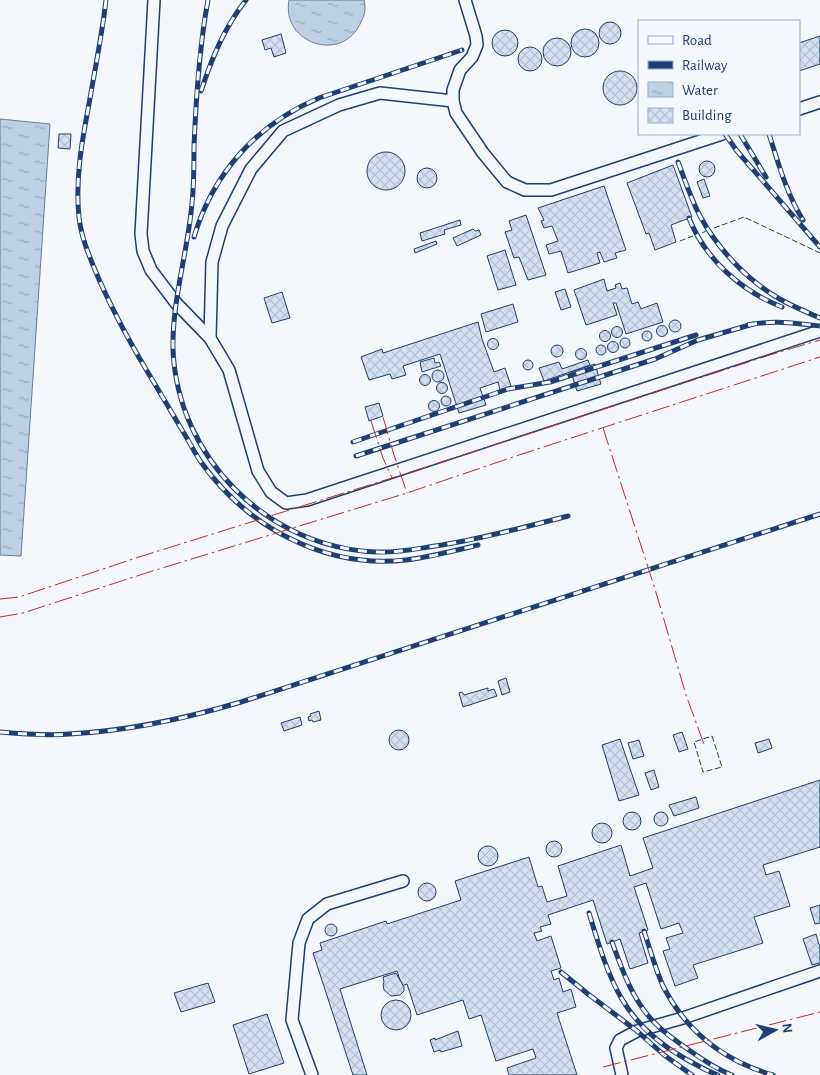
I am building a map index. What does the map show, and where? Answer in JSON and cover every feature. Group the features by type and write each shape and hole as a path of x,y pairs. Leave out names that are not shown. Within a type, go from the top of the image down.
{"street":[{"path":"154,0 141,234 143,251 151,270 176,303 210,338 229,370 258,471 271,492 286,503 307,500 820,331"},
{"path":"465,0 477,45 472,57 460,70 453,90 453,101 456,113 483,153 507,182 525,190 551,190 719,135"},
{"path":"210,338 212,262 222,226 251,169 284,131 339,105 380,94 453,101"},
{"path":"800,109 820,102"},
{"path":"312,1075 292,1020 299,943 308,918 327,904 403,881"},
{"path":"622,1075 616,1048 620,1040 637,1031 683,1018 820,971"}],"water":[{"path":"289,0 364,0 365,11 361,22 352,35 341,42 328,45 315,43 304,37 294,28 289,15"},
{"path":"0,119 50,124 21,556 0,555"}],"building":[{"path":"610,22 618,25 621,33 618,41 610,44 602,41 599,33 602,25"},
{"path":"585,29 595,33 599,43 595,53 585,57 575,53 571,43 575,33"},
{"path":"505,30 514,34 518,43 514,52 505,56 496,52 492,43 496,34"},
{"path":"281,34 286,53 274,57 271,48 265,50 262,40"},
{"path":"820,36 820,64 800,71 800,43"},
{"path":"557,38 567,42 571,52 567,62 557,66 547,62 543,52 547,42"},
{"path":"530,47 535,48 541,54 541,64 535,70 530,71 525,70 519,64 518,59 519,54 525,48"},
{"path":"620,71 632,76 637,88 632,100 620,105 608,100 603,88 608,76"},
{"path":"59,134 71,134 70,149 58,148"},
{"path":"386,152 393,153 399,158 404,164 404,178 399,184 393,189 386,190 379,189 373,184 368,178 367,171 368,164 373,158 379,153"},
{"path":"707,161 713,163 715,169 713,175 707,177 701,175 699,169 701,163"},
{"path":"673,165 692,217 671,225 676,242 655,250 649,233 646,234 627,183"},
{"path":"427,168 434,171 437,178 434,185 427,188 420,185 417,178 420,171"},
{"path":"704,179 710,196 703,198 697,182"},
{"path":"604,186 626,250 615,253 617,258 604,262 600,252 597,253 600,263 568,273 561,251 549,254 546,245 558,241 552,226 544,228 541,221 544,220 538,208"},
{"path":"526,215 546,275 528,280 519,257 514,258 505,232 512,230 509,221"},
{"path":"460,220 461,225 444,230 445,234 422,241 420,233"},
{"path":"473,229 475,231 479,230 481,235 457,246 453,238"},
{"path":"436,241 437,244 415,253 414,249"},
{"path":"505,250 516,285 498,290 487,256"},
{"path":"604,279 607,291 616,288 615,285 620,283 622,289 627,288 632,304 638,302 641,309 657,303 663,322 626,334 616,303 613,303 617,315 586,325 574,290"},
{"path":"565,289 571,307 561,310 555,292"},
{"path":"282,292 290,318 272,323 264,298"},
{"path":"513,304 518,322 486,332 481,314"},
{"path":"675,320 681,326 675,332 669,326"},
{"path":"478,322 494,372 505,368 511,386 500,390 498,382 480,388 486,405 459,413 440,354 403,366 406,375 392,379 390,374 369,380 361,357 382,349 383,353"},
{"path":"617,326 623,332 617,338 611,332"},
{"path":"660,326 664,326 667,331 666,335 660,336 657,333 657,329"},
{"path":"605,330 611,336 605,342 599,336"},
{"path":"645,331 649,331 652,336 651,340 645,341 642,338 642,334"},
{"path":"623,338 627,338 630,343 629,347 623,348 620,345 620,341"},
{"path":"491,339 495,339 498,344 497,348 491,349 488,346 488,342"},
{"path":"613,341 619,347 613,353 607,347"},
{"path":"555,345 559,345 563,351 559,357 555,357 551,353 551,349"},
{"path":"599,345 603,345 606,350 605,354 599,355 596,352 596,348"},
{"path":"579,349 583,349 586,354 585,358 579,359 576,356 576,352"},
{"path":"434,358 435,363 439,362 441,366 422,372 420,362"},
{"path":"526,360 530,360 533,365 532,369 526,370 523,367 523,363"},
{"path":"588,360 590,365 544,381 539,368 559,362 562,369"},
{"path":"595,364 601,384 577,391 571,372"},
{"path":"436,370 440,370 444,376 440,382 436,382 432,378 432,374"},
{"path":"425,374 431,380 425,386 419,380"},
{"path":"440,383 444,383 447,388 446,392 440,393 437,390 437,386"},
{"path":"444,396 448,396 451,401 450,405 444,406 441,403 441,399"},
{"path":"432,401 436,401 439,406 438,410 432,411 429,408 429,404"},
{"path":"379,403 383,416 369,421 365,407"},
{"path":"506,678 510,692 502,695 498,681"},
{"path":"488,688 488,691 494,689 497,696 463,707 459,693 462,692 464,695"},
{"path":"319,711 321,720 309,721 308,717 311,716 310,714"},
{"path":"300,717 302,725 284,731 281,723"},
{"path":"399,730 406,733 409,740 406,747 399,750 392,747 389,740 392,733"},
{"path":"682,732 688,749 679,752 673,735"},
{"path":"620,739 639,795 619,801 602,745"},
{"path":"769,739 772,748 758,753 755,743"},
{"path":"639,740 644,756 633,759 628,743"},
{"path":"654,770 659,787 651,790 645,773"},
{"path":"820,780 820,847 763,865 766,875 779,871 790,906 754,917 763,943 693,965 698,978 675,986 663,951 670,949 666,938 683,933 679,923 661,929 646,883 634,887 648,930 639,933 648,963 630,969 620,939 607,944 593,900 548,915 551,924 540,927 542,931 534,933 537,941 551,936 561,968 551,971 554,980 559,978 563,992 571,989 576,1007 557,1013 577,1075 509,1075 507,1068 536,1058 533,1049 496,1061 481,1015 469,1019 463,1000 417,1015 407,984 402,986 397,971 340,989 367,1075 353,1075 313,953 322,950 320,943 386,921 387,924 461,900 455,881 529,857 538,887 542,886 547,902 567,896 558,866 621,845 630,876 653,868 643,838"},
{"path":"696,797 699,808 674,816 669,805"},
{"path":"632,812 638,815 641,821 638,827 632,830 626,827 623,821 626,815"},
{"path":"658,812 664,812 668,819 664,826 658,826 654,822 654,816"},
{"path":"602,823 609,826 612,833 609,840 602,843 595,840 592,833 595,826"},
{"path":"554,841 562,849 554,857 546,849"},
{"path":"484,846 492,846 498,852 498,860 492,866 484,866 478,860 478,852"},
{"path":"423,883 431,883 436,888 434,899 423,901 418,896 418,888"},
{"path":"820,905 820,923 815,924 810,908"},
{"path":"331,924 337,930 331,936 325,930"},
{"path":"816,934 820,948 820,963 812,965 803,939"},
{"path":"396,973 404,987 404,991 400,995 391,996 384,990 383,977"},
{"path":"208,983 215,1002 181,1012 174,993"},
{"path":"396,1000 402,1001 410,1009 410,1021 402,1029 396,1030 390,1029 382,1021 381,1015 382,1009 390,1001"},
{"path":"267,1014 284,1063 249,1074 233,1025"},
{"path":"458,1031 462,1046 434,1052 430,1040 435,1038 435,1040"}],"railway":[{"path":"106,0 80,160 78,203 81,231 95,270 120,322 201,462 241,506 265,524 290,539 318,550 346,558 376,561 415,559 478,545"},
{"path":"208,0 198,73 192,203 175,312 173,349 178,389 191,426 211,460 236,490 266,515 300,534 337,547 377,552 409,550 474,539 568,516"},
{"path":"201,91 219,44 231,21 246,0"},
{"path":"194,237 202,214 226,172 240,153 276,122 319,98 462,50"},
{"path":"726,135 737,151 820,247"},
{"path":"741,135 766,177"},
{"path":"769,135 779,167 803,220"},
{"path":"678,162 700,216 715,240 734,262 755,282 778,298 820,318"},
{"path":"689,218 705,247 726,272 752,292 782,307"},
{"path":"748,325 775,322 820,326"},
{"path":"356,456 655,359 698,340 753,324"},
{"path":"353,442 508,389 550,382 696,335"},
{"path":"0,732 52,735 113,730 177,719 220,708 820,514"},
{"path":"589,913 611,978 620,996 632,1013 645,1029 663,1044 696,1065 718,1075"},
{"path":"644,931 663,986 683,1017 708,1042 723,1053 738,1062 773,1075"},
{"path":"612,942 630,987 642,1008 650,1017 665,1032 694,1054 732,1075"},
{"path":"561,972 637,1031 664,1055 692,1075"}],"fence":[{"path":"714,228 744,217 820,253"},
{"path":"702,233 706,231"},
{"path":"680,241 693,236"},
{"path":"712,736 722,767 703,772 694,742 712,736"}],"power":[{"path":"0,599 19,597 820,340"},
{"path":"0,617 23,613 407,493 820,357"},
{"path":"383,417 407,493"},
{"path":"371,421 383,458 392,478"},
{"path":"603,428 655,589 686,695 705,747"},
{"path":"603,1067 820,1012"}]}
